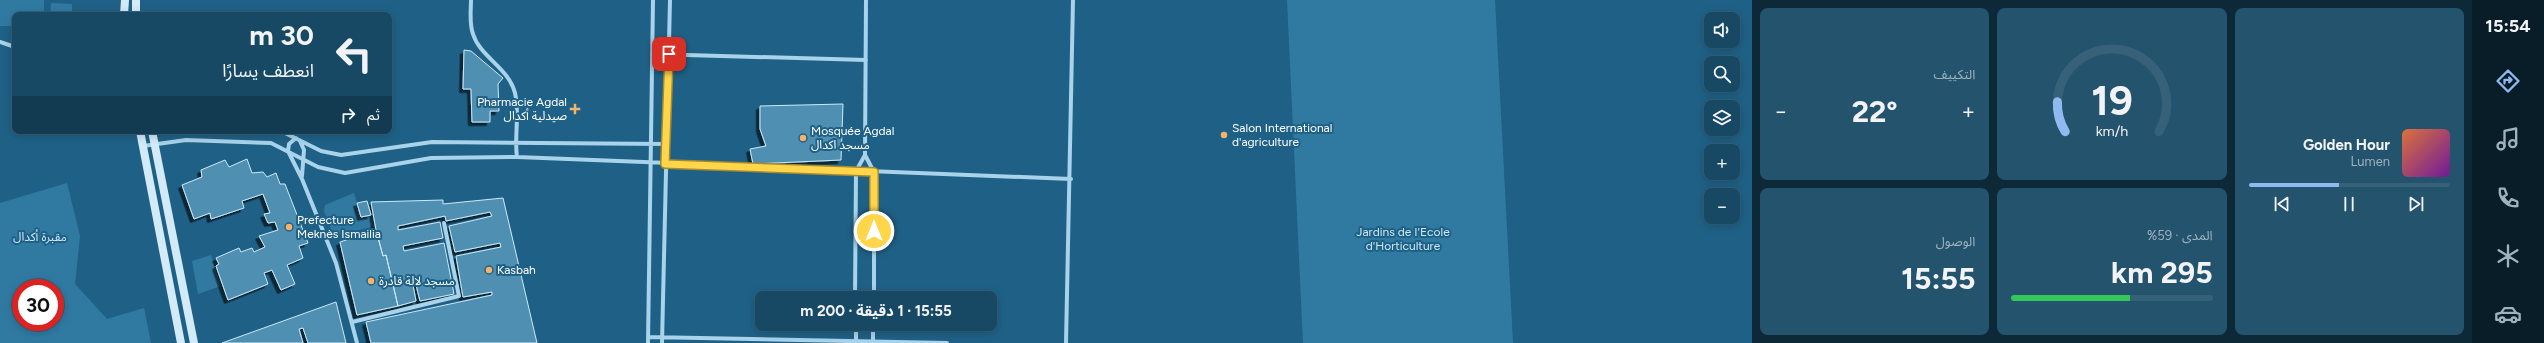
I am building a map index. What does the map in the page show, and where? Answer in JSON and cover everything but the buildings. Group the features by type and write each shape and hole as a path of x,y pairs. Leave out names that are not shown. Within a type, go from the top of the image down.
{"main road":[{"path":"124,12 125,0"},
{"path":"136,0 136,12"},
{"path":"141,134 181,343"},
{"path":"153,134 194,343"}],"street":[{"path":"471,0 473,35 478,44 502,70 515,92 515,143 518,157"},
{"path":"648,343 649,143 653,0"},
{"path":"662,343 670,0"},
{"path":"866,0 865,155 874,172 874,291"},
{"path":"1066,343 1071,179 1073,0"},
{"path":"0,42 12,46"},
{"path":"652,54 866,60"},
{"path":"287,134 321,151 348,155 432,142 666,144"},
{"path":"298,139 289,144 288,151 302,179 336,263 357,343"},
{"path":"298,139 304,150 302,179"},
{"path":"143,146 186,140 271,143 330,171 345,173 431,158 518,157 1071,179"},
{"path":"855,291 856,171 865,155"},
{"path":"352,322 459,296 444,223"},
{"path":"856,331 856,342"},
{"path":"873,331 873,342"},
{"path":"648,337 947,343"}],"green space":[{"path":"0,0 44,0 44,12 12,12 12,26 0,26"},
{"name":"Jardins de I'Ecole d'Horticulture","path":"1287,0 1495,0 1513,343 1303,343"},
{"path":"51,3 72,4 72,12 50,12"},
{"name":"مقبرة أكدال","path":"67,183 80,236 75,284 107,319 144,308 151,343 0,343 0,203"},
{"path":"354,193 361,217 372,215 374,226 334,237 324,211 325,205"},
{"path":"211,255 221,286 198,294 192,261"}],"place":[{"name":"Pharmacie Agdal صيدلية أكدال","path":"575,109"},
{"name":"Salon International d'agriculture","path":"1224,135"},
{"name":"Mosquée Agdal مسجد اكدال","path":"803,138"},
{"name":"Prefecture Meknès Ismailia","path":"289,227"},
{"name":"Kasbah","path":"489,270"},
{"name":"مسجد لالة قادرة","path":"371,281"}],"route":[{"path":"669,54 665,164 683,166 874,172 874,231"}]}
